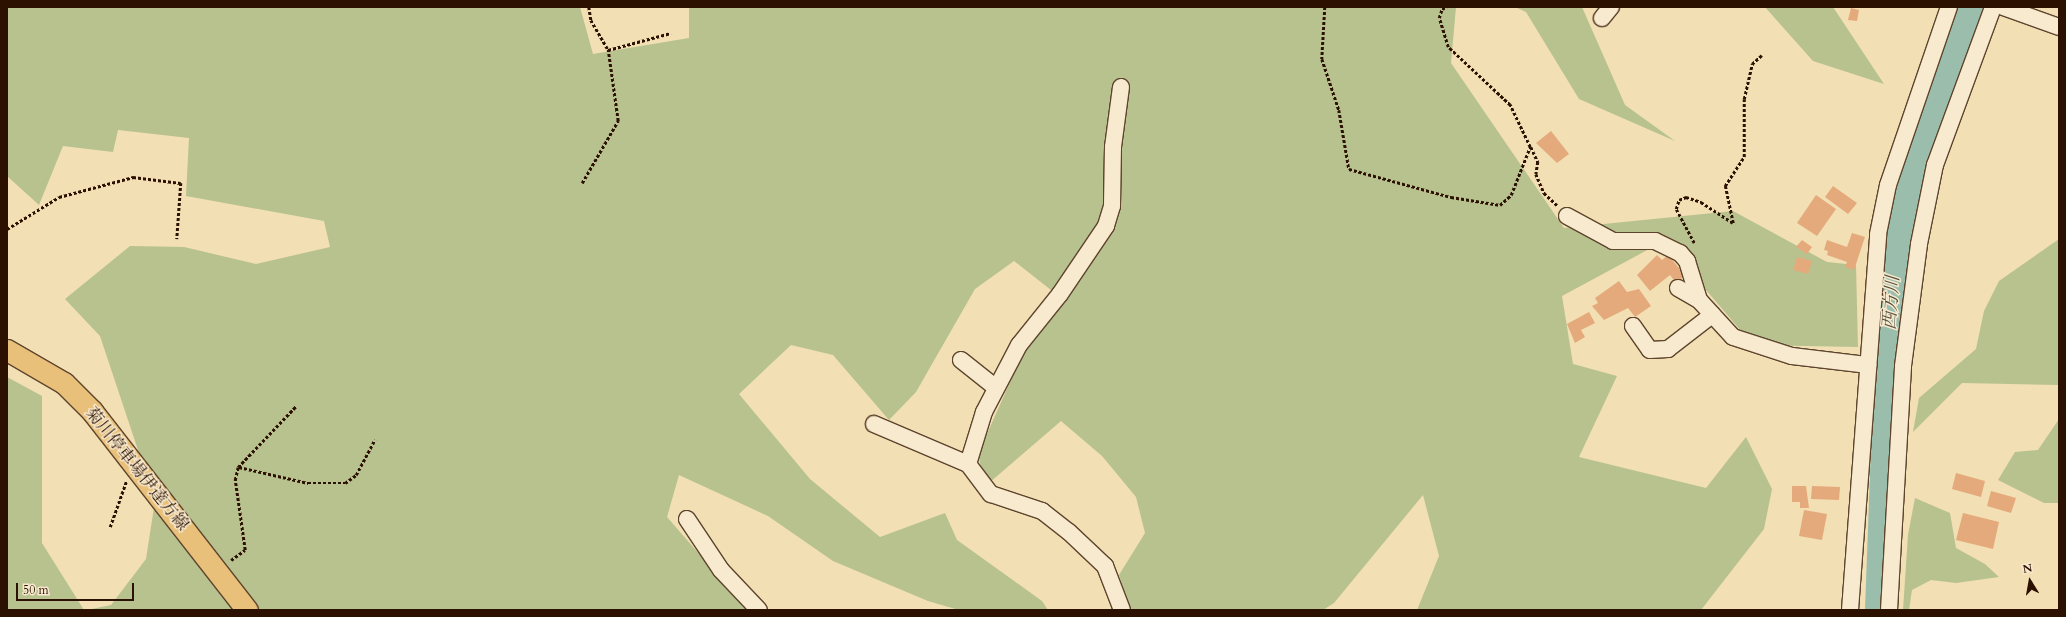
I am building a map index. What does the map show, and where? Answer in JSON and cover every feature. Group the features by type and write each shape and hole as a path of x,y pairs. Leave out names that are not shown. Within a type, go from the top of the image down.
{"main road":[{"name":"菊川停車場伊達方線","path":"7,350 64,383 134,461 247,610"}],"street":[{"path":"1850,610 1878,234 1888,185 1949,7"},
{"path":"1889,610 1903,366 1919,244 1935,165 1994,7"},
{"path":"2003,7 2059,27"},
{"path":"968,464 995,387 1019,345 1060,294 1106,226 1112,206 1113,147 1121,87"},
{"path":"1567,216 1613,241 1656,241 1680,252 1687,262 1699,300"},
{"path":"1678,288 1699,300 1733,336 1758,346 1792,356 1868,365"},
{"path":"1633,326 1650,350 1668,349 1712,315"},
{"path":"961,360 995,387"},
{"path":"874,424 968,464 991,494 1042,511 1105,566 1122,610"},
{"path":"686,519 721,570 759,610"}],"path":[{"path":"582,183 618,121 608,50 591,20 589,7"},
{"path":"1326,7 1322,59 1339,110 1349,169 1450,197 1500,205 1511,195 1530,147"},
{"path":"1447,7 1442,8 1439,18 1448,47 1510,105 1538,162 1536,174 1544,193 1567,216"},
{"path":"608,50 671,33"},
{"path":"1696,246 1676,209 1679,200 1686,197 1702,202 1733,223 1725,186 1744,157 1744,99 1752,64 1762,55"},
{"path":"7,229 59,197 133,177 181,183 177,239"},
{"path":"217,569 245,550 235,480 238,467 296,406"},
{"path":"238,467 308,483 345,483 356,475 375,440"},
{"path":"110,527 134,461"}],"green space":[{"path":"7,7 580,7 593,54 689,38 689,7 1456,7 1451,63 1564,228 1733,211 1827,262 1856,265 1858,347 1753,345 1664,241 1562,296 1573,364 1617,376 1579,457 1706,488 1746,437 1772,489 1764,529 1701,610 1417,610 1439,556 1423,495 1334,603 1323,610 1130,610 1119,575 1145,533 1136,497 1102,456 1061,421 989,483 983,477 978,454 1051,290 1014,261 975,289 916,392 889,420 833,355 791,345 739,394 810,479 880,537 945,513 957,540 1042,601 1048,610 959,610 928,601 833,561 768,516 679,475 667,517 748,610 87,610 111,605 146,559 155,501 100,336 65,299 130,246 184,247 256,264 330,247 324,221 186,196 189,138 118,130 113,152 63,146 39,205 7,176"},
{"path":"1515,7 1582,7 1625,105 1675,141 1579,99 1526,12"},
{"path":"1765,7 1833,7 1884,84 1813,61"},
{"path":"2059,239 2059,385 1962,383 1913,432 1919,398 1976,349 1984,311 1999,281"},
{"path":"7,377 42,396 42,543 84,610 7,610"},
{"path":"2059,419 2059,503 2044,503 1998,480 2015,452 2038,450"},
{"path":"1915,498 1950,513 1956,548 1985,564 1999,577 1956,583 1931,580 1912,590 1909,610 1903,610 1908,535"}],"building":[{"path":"1851,8 1859,10 1857,21 1848,20"},
{"path":"1551,131 1569,154 1557,163 1536,143"},
{"path":"1833,186 1857,203 1848,214 1825,197"},
{"path":"1816,195 1836,209 1817,236 1797,223"},
{"path":"1852,233 1865,237 1854,270 1845,267 1847,262 1827,255 1828,251 1824,250 1827,240 1847,247"},
{"path":"1802,240 1812,247 1807,254 1796,247"},
{"path":"1657,255 1662,260 1668,255 1685,275 1676,283 1670,275 1650,291 1637,275"},
{"path":"1797,257 1812,261 1808,274 1793,270"},
{"path":"1619,281 1627,292 1639,289 1651,306 1635,317 1628,308 1604,320 1592,306 1598,303 1595,298"},
{"path":"1589,312 1595,323 1581,330 1585,337 1575,343 1567,324"},
{"path":"1956,473 1985,481 1981,497 1952,489"},
{"path":"1792,486 1806,486 1809,508 1800,508 1800,502 1792,502"},
{"path":"1812,486 1840,487 1839,500 1811,499"},
{"path":"1991,491 2016,498 2011,513 1987,506"},
{"path":"1804,510 1827,514 1822,540 1799,536"},
{"path":"1963,513 1999,522 1993,549 1956,540"}],"waterway":[{"name":"西方川","path":"1879,610 1890,305 1898,229 1969,7"}]}
